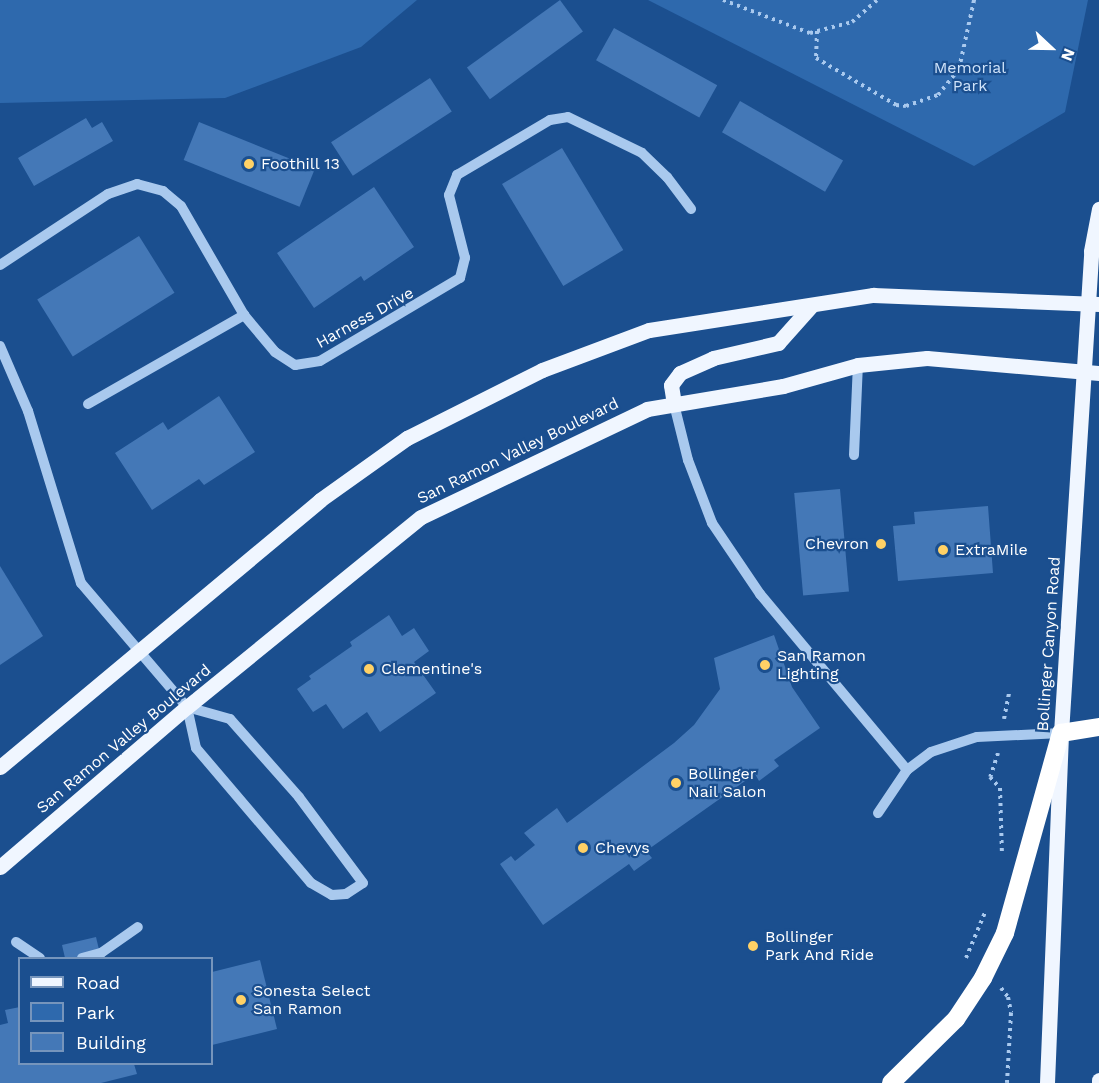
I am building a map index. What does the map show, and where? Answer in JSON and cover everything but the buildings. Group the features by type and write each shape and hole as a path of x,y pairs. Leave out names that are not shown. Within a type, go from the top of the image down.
{"highway":[{"path":"891,1083 956,1019 987,969 1021,885 1061,733 1099,727"}],"main road":[{"name":"Bollinger Canyon Road","path":"1047,1083 1061,733 1083,371 1094,304 1099,209"},
{"path":"0,767 320,500 407,438 543,370 649,330 873,295 1094,304"},
{"path":"674,404 671,385 680,374 714,358 778,342 811,306"},
{"name":"San Ramon Valley Boulevard","path":"0,867 187,707 421,517 647,409 783,386 858,365 927,358 1099,373"}],"street":[{"name":"Harness Drive","path":"0,265 108,194 137,184 163,191 181,206 244,315 275,352 295,364 320,361 442,292 460,278 465,258 449,195 458,175 550,120 568,117 642,153 667,177 691,209"},
{"path":"88,404 244,315"},
{"path":"0,346 28,411 81,583 187,707 196,748 311,883 332,895 346,894 363,883 299,797 230,719 187,707"},
{"path":"854,455 858,365"},
{"path":"674,404 688,460 712,523 760,594 907,770"},
{"path":"879,813 907,770 931,752 977,736 1061,733"},
{"path":"86,957 101,953 138,927"},
{"path":"16,942 38,957"}],"path":[{"path":"723,0 810,33 852,22 877,0"},
{"path":"817,31 816,58 896,105 906,106 938,94 959,69 974,0"},
{"path":"995,772 990,777 1000,788 1001,862"},
{"path":"968,969 967,952 987,907"},
{"path":"1003,990 1008,997 1011,1013 1007,1083"}],"green space":[{"path":"0,0 417,0 361,47 225,98 0,103"},
{"name":"Memorial Park","path":"648,0 1088,0 1065,112 974,166"}],"place":[{"name":"Foothill 13","path":"249,164"},
{"name":"Chevron","path":"881,544"},
{"name":"ExtraMile","path":"943,550"},
{"name":"San Ramon Lighting","path":"765,665"},
{"name":"Clementine's","path":"369,669"},
{"name":"Bollinger Nail Salon","path":"676,783"},
{"name":"Chevys","path":"583,848"},
{"name":"Bollinger Park And Ride","path":"753,946"},
{"name":"Sonesta Select San Ramon","path":"241,1000"}]}
